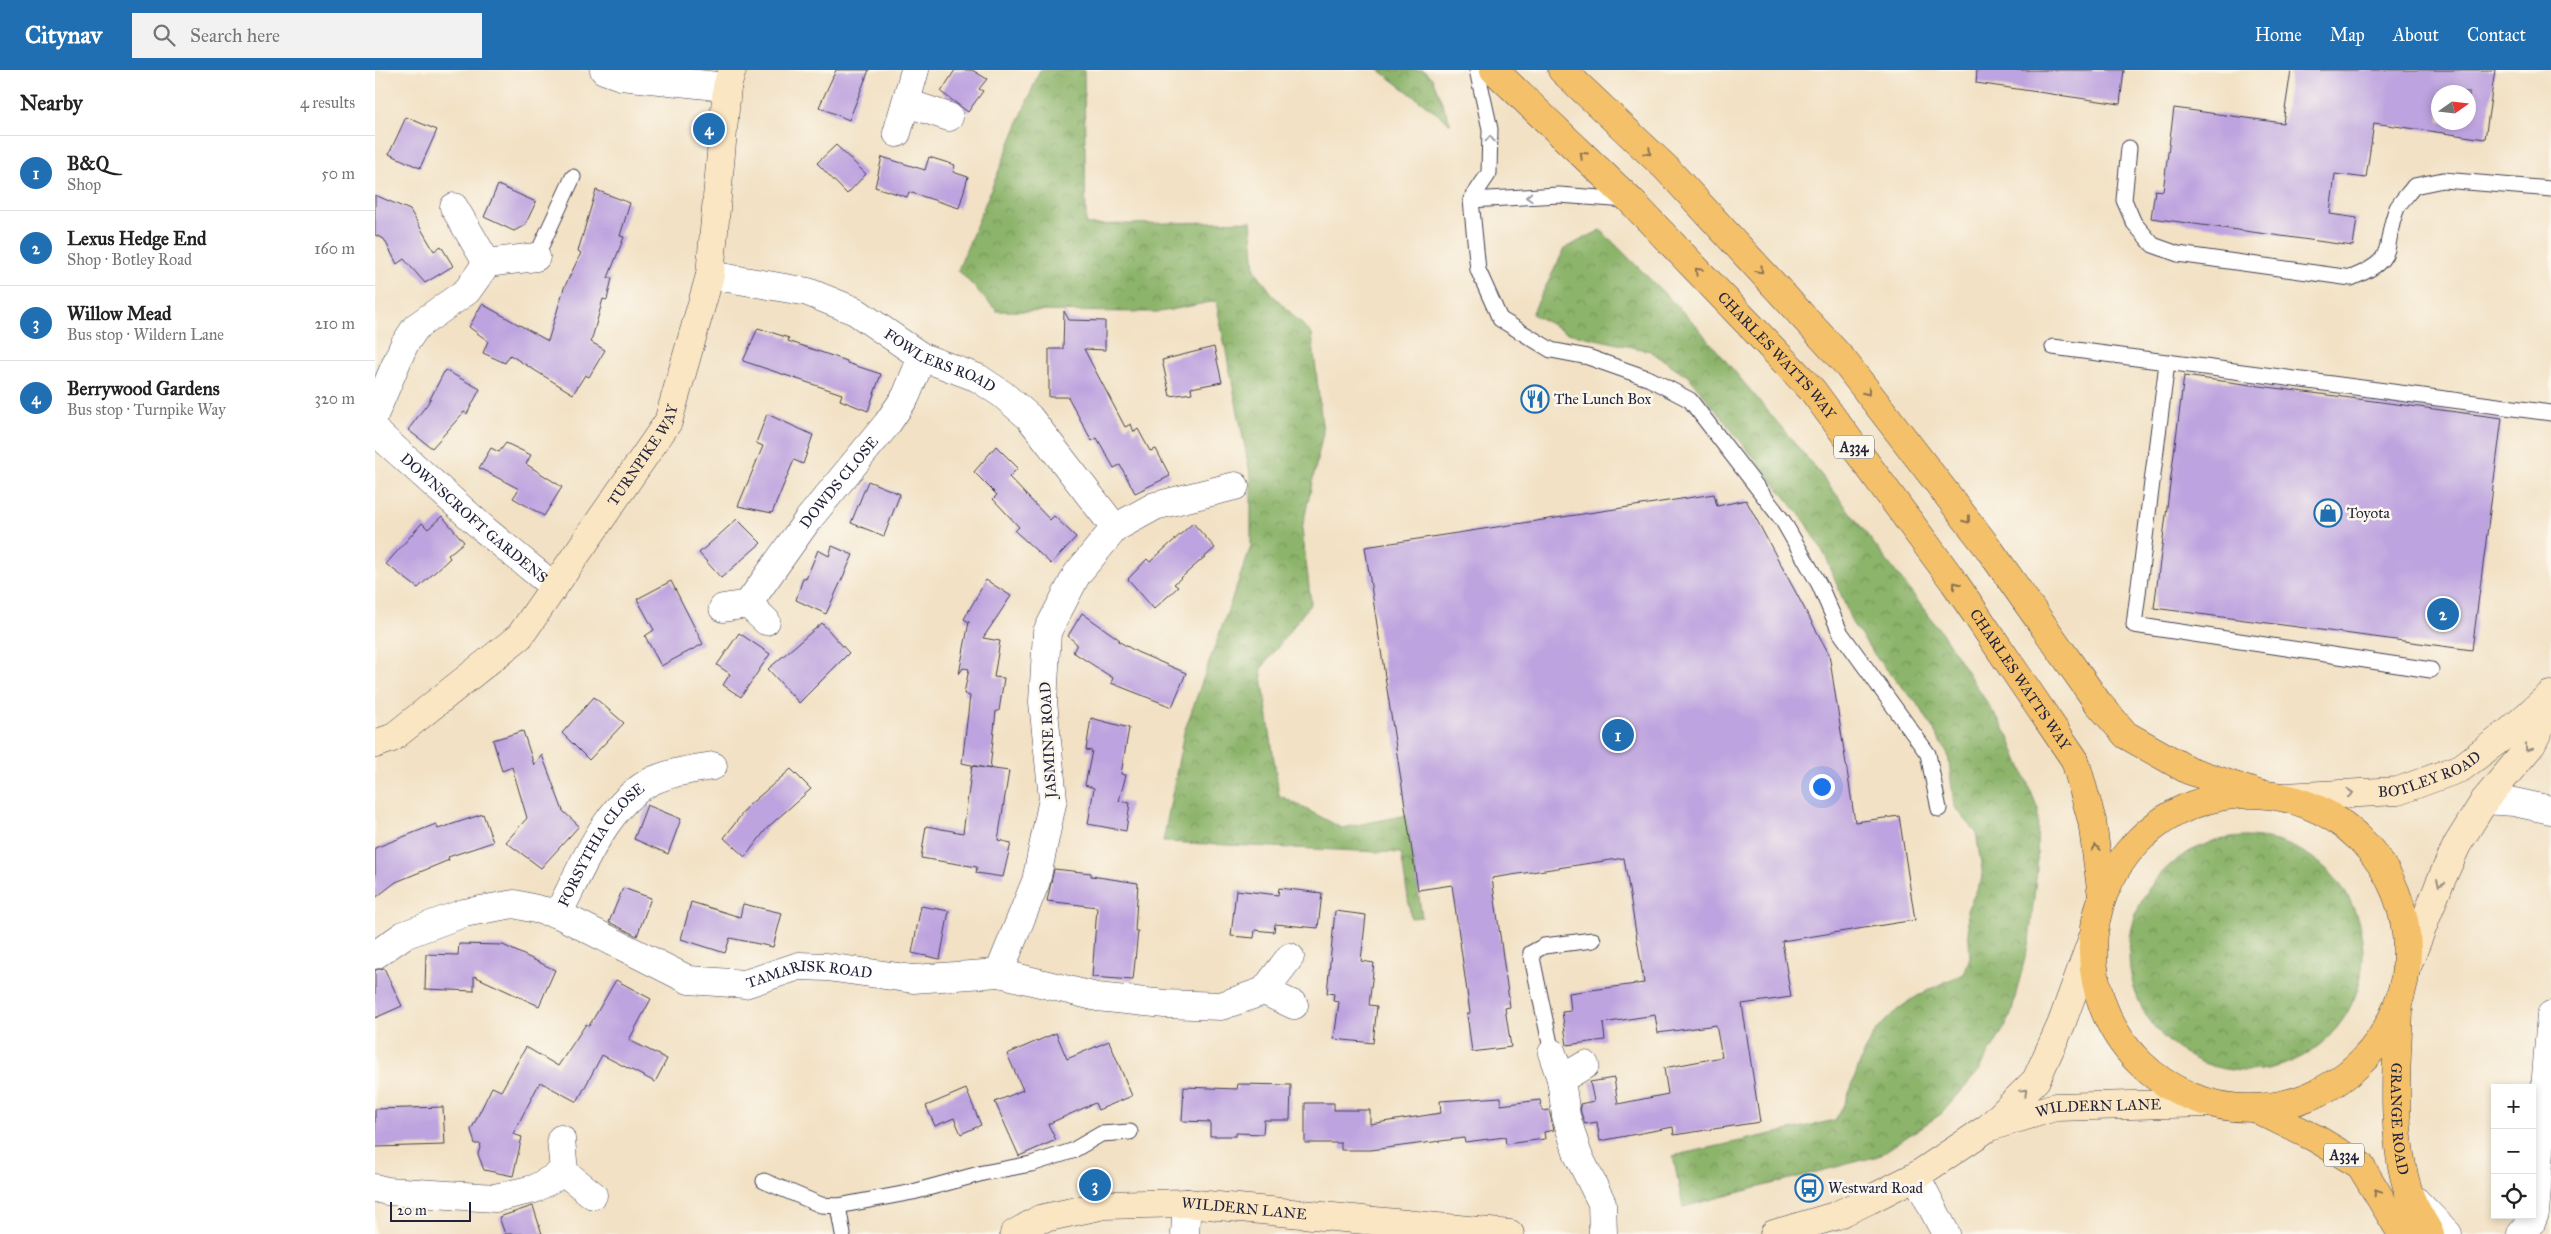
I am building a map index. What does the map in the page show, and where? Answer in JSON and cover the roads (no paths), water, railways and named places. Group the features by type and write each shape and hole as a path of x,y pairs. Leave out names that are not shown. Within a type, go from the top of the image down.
{"main road":[{"name":"CHARLES WATTS WAY","path":"1494,70 1630,200 1813,391 1954,582 2075,760 2092,821 2103,896"},
{"name":"A334","path":"1563,70 1666,168 1843,360 1989,549 2098,702 2125,735 2188,770 2255,793"},
{"path":"2255,793 2284,797 2320,809 2351,830 2378,858 2396,892 2406,928 2407,967 2401,999 2379,1042 2345,1077 2303,1100 2256,1109 2208,1103 2168,1086 2135,1058 2109,1022 2095,980 2093,937 2103,896 2126,854 2162,820 2206,799 2255,793"},
{"name":"GRANGE ROAD","path":"2401,999 2396,1065 2397,1138 2409,1193 2430,1234"},
{"name":"A334","path":"2256,1109 2315,1138 2360,1166 2402,1234"}],"street":[{"path":"604,70 621,76 729,78"},
{"path":"897,133 915,70"},
{"name":"TURNPIKE WAY","path":"375,744 392,738 520,636 668,422 710,275 729,78"},
{"path":"907,103 949,117"},
{"path":"454,207 487,263"},
{"path":"375,413 404,345 416,327 467,291 487,263 536,258"},
{"name":"FOWLERS ROAD","path":"710,275 809,292 855,311 922,357 978,378 1002,394 1029,417 1115,528"},
{"name":"DOWDS CLOSE","path":"746,611 807,521 887,424 906,396 922,357"},
{"name":"DOWNSCROFT GARDENS","path":"375,431 485,530 553,586"},
{"name":"JASMINE ROAD","path":"999,973 1036,881 1053,799 1043,702 1047,632 1077,574 1115,528 1155,506 1235,486"},
{"name":"BOTLEY ROAD","path":"2284,797 2398,791 2461,768 2509,732 2551,694"},
{"path":"2407,967 2457,845 2485,800 2532,744 2551,705"},
{"name":"FORSYTHIA CLOSE","path":"558,914 604,827 651,774 713,766"},
{"path":"2485,800 2514,802 2551,810"},
{"name":"TAMARISK ROAD","path":"375,955 404,935 464,914 513,904 558,914 689,980 745,984 799,966 827,967 913,979 999,973 1097,997 1165,1004 1221,1006 1264,991"},
{"name":"WILDERN LANE","path":"1774,1234 1835,1216 1916,1176 1989,1127 2036,1080 2061,1025 2093,937"},
{"path":"1290,957 1264,991 1294,1006"},
{"path":"2521,1234 2531,1223 2535,1213 2547,1121 2551,1015"},
{"path":"1553,1053 1561,1079 1565,1116 1578,1155 1603,1203 1603,1234"},
{"path":"1561,1079 1585,1065"},
{"name":"WILDERN LANE","path":"1989,1127 2055,1107 2208,1103"},
{"path":"561,1139 564,1172 593,1195"},
{"path":"375,1188 387,1191 495,1198 534,1189 564,1172"},
{"path":"1916,1176 1946,1234"},
{"path":"2409,1193 2448,1234"},
{"path":"1185,1234 1187,1203"},
{"name":"WILDERN LANE","path":"1014,1234 1040,1219 1104,1205 1187,1203 1510,1234"}],"lane":[{"path":"1477,70 1491,129 1489,173 1471,200 1478,270 1500,319 1551,350 1588,357 1650,379 1690,400 1783,522 1819,584 1839,632 1928,754 1939,809"},
{"path":"2129,148 2124,200 2134,223 2153,245 2178,254 2351,278 2369,271 2387,254 2397,208 2414,186 2443,180 2551,189"},
{"path":"536,258 573,177"},
{"path":"1471,200 1559,195 1630,200"},
{"path":"2053,347 2551,413"},
{"path":"2167,363 2134,625 2431,670"},
{"path":"1553,1053 1531,953 1544,946 1593,940"},
{"path":"764,1181 821,1205 838,1206 913,1192 983,1173 1031,1164 1072,1151 1101,1134 1130,1132"},
{"path":"838,1206 843,1234"}],"place":[{"name":"Berrywood Gardens","path":"709,129"},
{"name":"The Lunch Box","path":"1535,399"},
{"name":"Toyota","path":"2328,513"},
{"name":"Lexus Hedge End","path":"2443,614"},
{"name":"B&Q","path":"1618,735"},
{"name":"Willow Mead","path":"1095,1185"},
{"name":"Westward Road","path":"1809,1188"}]}
